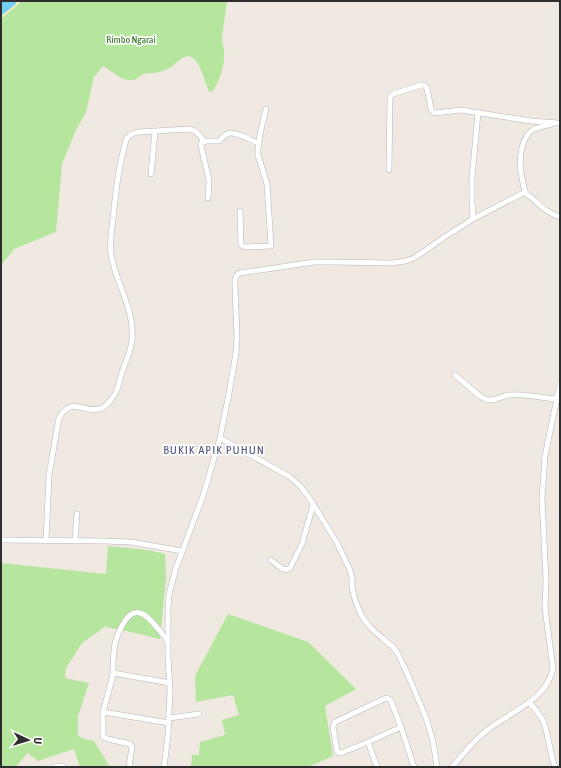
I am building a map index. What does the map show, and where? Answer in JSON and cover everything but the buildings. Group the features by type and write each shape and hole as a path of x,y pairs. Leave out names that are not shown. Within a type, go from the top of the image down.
{"street":[{"path":"389,170 390,98 393,94 421,85 424,85 427,88 431,109 436,113 461,110 531,121 559,123"},
{"path":"240,211 241,245 244,247 271,246 267,184 258,155 258,143 266,109"},
{"path":"473,219 472,178 478,113"},
{"path":"559,123 539,127 532,131 526,137 520,159 521,174 525,192 550,214 560,216"},
{"path":"46,540 49,475 59,418 62,412 73,406 100,409 106,405 116,392 132,341 130,316 111,253 111,239 119,169 126,140 132,133 189,129 195,131 204,142"},
{"path":"151,174 154,131"},
{"path":"204,142 219,141 227,134 232,133 258,143"},
{"path":"204,142 201,146 209,180 208,198"},
{"path":"164,767 169,720 169,594 176,568 203,496 220,438 236,353 237,337 235,279 237,275 240,273 314,262 392,263 406,261 414,258 473,219 525,192"},
{"path":"455,375 481,397 490,401 508,395 557,399"},
{"path":"452,767 484,732 529,702 542,691 551,676 552,668 545,608 542,498 545,456 560,384"},
{"path":"220,438 290,477 308,496 336,541 350,570 354,596 363,618 371,628 393,647 398,654 426,718 433,741 437,767"},
{"path":"271,560 284,570 288,570 290,568 302,544 313,505"},
{"path":"75,540 77,514"},
{"path":"1,540 131,542 182,551"},
{"path":"129,767 132,747 130,744 105,738 103,736 103,712 113,675 116,638 124,622 132,613 136,612 142,613 148,618 168,641"},
{"path":"113,675 116,673 170,683"},
{"path":"401,727 341,753 337,751 333,727 334,724 386,698 391,701 401,727 414,767"},
{"path":"529,702 543,720 546,727 555,767"},
{"path":"103,712 169,720 199,714"},
{"path":"368,742 377,767"},
{"path":"54,767 64,767"}],"green space":[{"name":"Rimbo Ngarai","path":"1,1 227,1 222,37 224,63 220,77 213,91 209,91 196,61 187,56 170,68 161,72 143,74 132,80 126,80 103,66 94,77 86,112 76,130 62,164 56,232 14,249 1,265"},
{"path":"108,546 148,550 165,554 166,578 160,639 106,626 82,643 66,668 65,678 89,683 78,716 78,736 94,741 110,767 80,767 74,749 38,761 28,753 15,767 1,767 1,563 106,574"},
{"path":"228,614 308,642 356,689 325,706 333,756 308,767 191,767 192,755 199,755 200,742 225,735 222,720 239,715 233,695 196,702 195,676"}],"sand":[{"path":"1,1 22,1 1,19"}],"waterway":[{"path":"1,9 11,1"}],"district":[{"name":"BUKIK APIK PUHUN","path":"214,450"}]}
